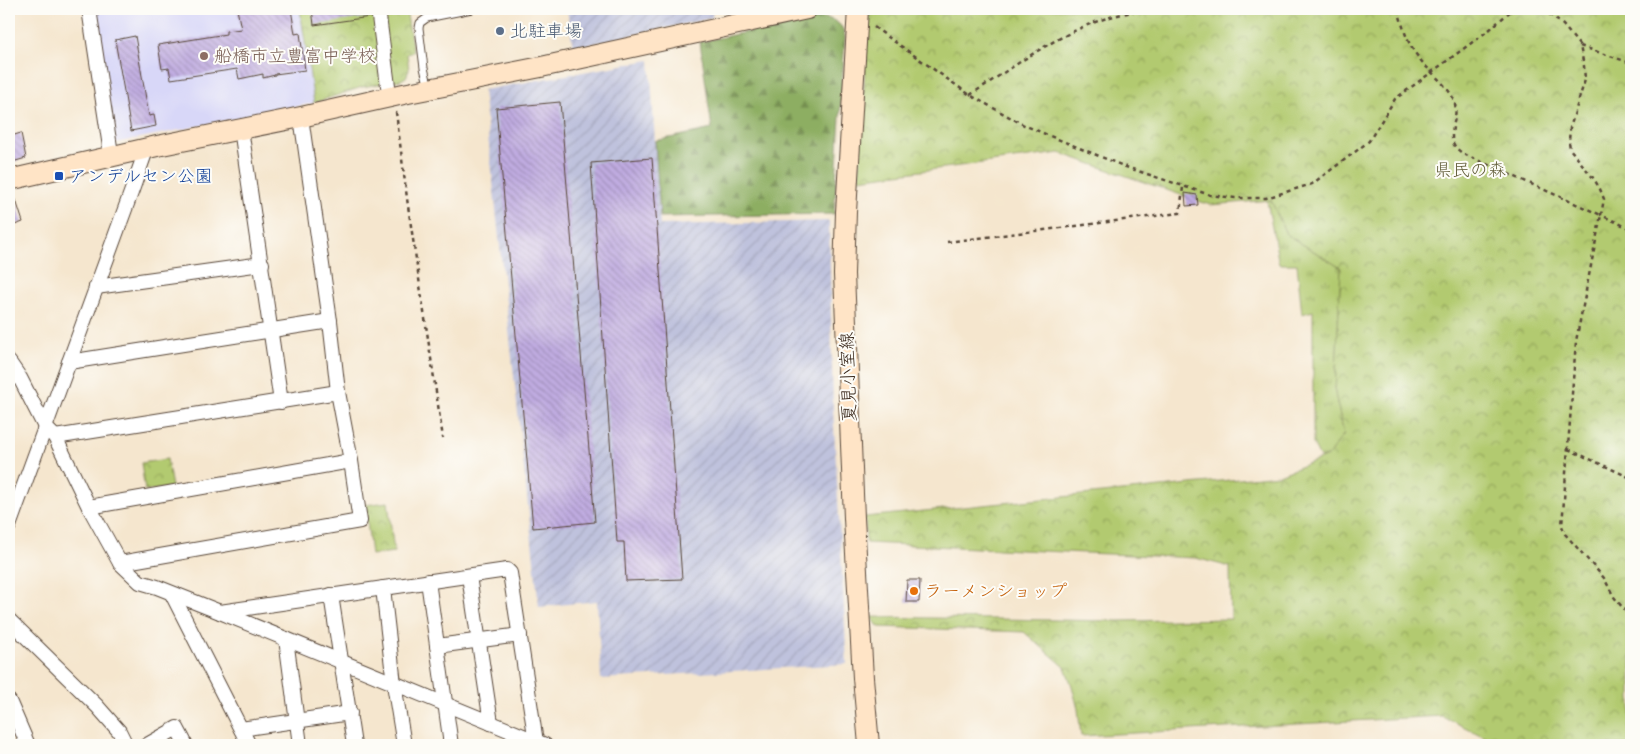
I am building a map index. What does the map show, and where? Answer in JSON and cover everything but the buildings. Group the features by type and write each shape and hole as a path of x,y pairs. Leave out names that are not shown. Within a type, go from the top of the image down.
{"street":[{"path":"89,9 110,148 109,156"},
{"path":"378,9 391,91"},
{"path":"9,180 109,156 301,118 391,91 429,89 679,38 807,9"},
{"name":"夏見小室線","path":"863,16 846,212 844,274 854,518 863,678 869,745"},
{"path":"120,563 360,521 338,392 330,321 301,118"},
{"path":"241,129 281,402"},
{"path":"9,526 50,432 69,362 144,156 142,149"},
{"path":"96,287 262,264"},
{"path":"69,362 330,321"},
{"path":"9,362 50,432 120,563 140,582 220,612 540,744"},
{"path":"50,432 281,402 338,392"},
{"path":"89,507 351,461"},
{"path":"220,612 507,570 510,573 540,744"},
{"path":"469,576 491,723"},
{"path":"428,581 451,745"},
{"path":"383,588 394,684 404,745"},
{"path":"172,594 249,745"},
{"path":"330,595 354,745"},
{"path":"9,620 97,706 119,731 126,745"},
{"path":"437,646 520,635"},
{"path":"286,639 300,745"},
{"path":"9,701 28,745"},
{"path":"241,729 350,713"},
{"path":"147,745 178,728 186,745"}],"lane":[{"path":"429,89 424,68 420,23 427,18 472,9"}],"path":[{"path":"970,95 1059,39 1100,20 1134,11 1154,9"},
{"path":"1398,9 1408,43 1418,58 1452,96 1455,104 1452,134 1453,145 1457,149 1466,155 1631,229"},
{"path":"863,16 970,95 1024,125 1126,167 1183,187 1210,195 1266,198 1312,184 1369,141 1395,99 1489,30 1513,9"},
{"path":"1543,9 1563,25 1580,46 1585,80 1570,128 1570,148 1594,179 1604,199 1576,341 1562,526 1565,534 1604,578 1614,597 1631,618"},
{"path":"1580,46 1631,63"},
{"path":"391,91 444,438"},
{"path":"947,242 1180,213 1183,187"},
{"path":"1568,449 1631,478"}],"shaded area":[{"name":"船橋市立豊富中学校","path":"94,9 300,9 314,103 115,143"},
{"path":"567,9 713,9 712,18 573,48"},
{"path":"650,60 660,225 829,221 833,408 847,664 601,679 597,601 539,607 483,90"}],"green space":[{"path":"300,9 406,9 413,52 407,54 409,70 406,77 401,80 362,87 314,103"},
{"name":"県民の森","path":"870,9 1631,9 1631,745 1501,745 1442,716 1081,736 1078,709 1065,667 1024,632 879,627 871,617 1118,621 1231,619 1230,567 1196,558 866,543 865,517 1279,475 1328,456 1344,434 1335,393 1341,268 1286,234 1271,200 1210,205 1060,153 859,179 867,31"},
{"path":"816,17 835,21 842,27 845,37 834,214 660,217 655,141 712,129 700,42"},
{"path":"1271,200 1286,234 1341,268 1335,393 1344,434 1328,456 1320,458 1313,444 1313,311 1302,314 1297,264 1279,264 1267,201"},
{"path":"167,459 172,487 145,491 141,463"},
{"path":"388,502 394,552 371,555 365,505"}],"place":[{"name":"北駐車場","path":"500,31"},
{"name":"船橋市立豊富中学校","path":"204,56"},
{"name":"アンデルセン公園","path":"59,176"},
{"name":"ラーメンショップ","path":"914,591"}]}
